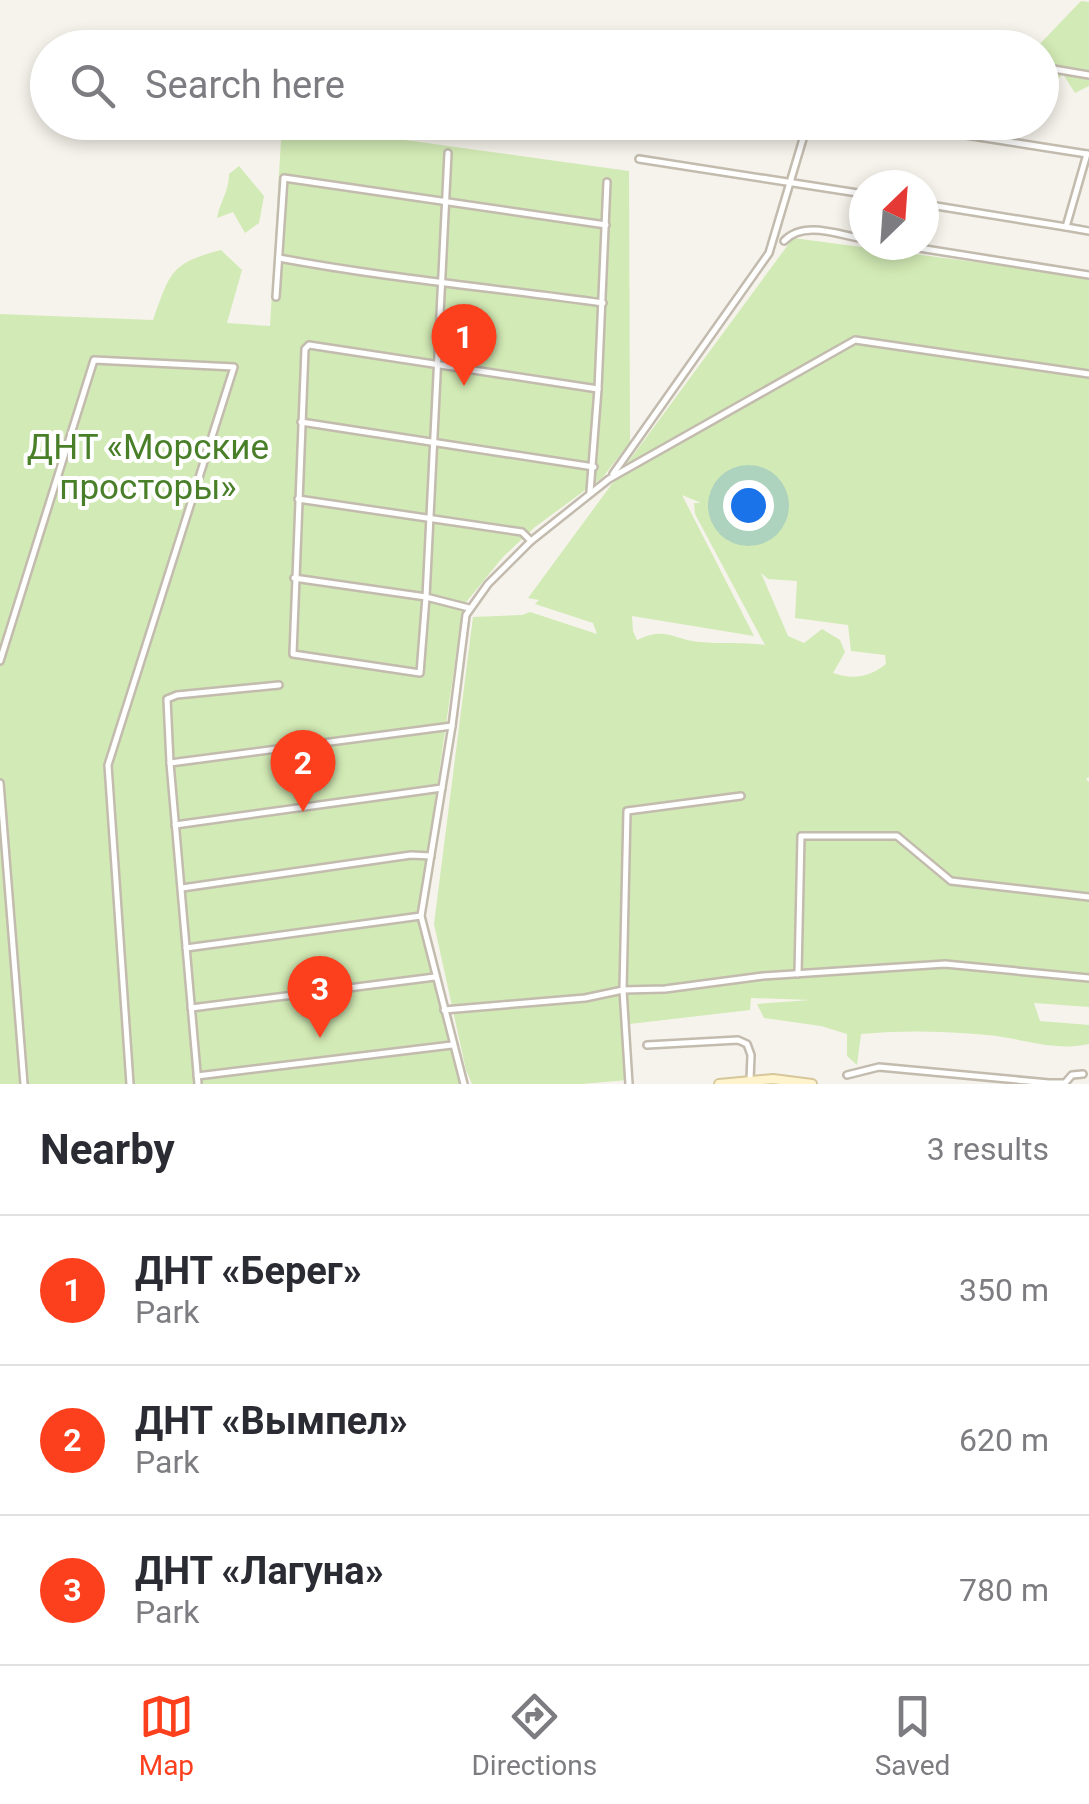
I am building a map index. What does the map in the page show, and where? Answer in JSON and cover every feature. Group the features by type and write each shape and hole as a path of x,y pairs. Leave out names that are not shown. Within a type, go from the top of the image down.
{"main road":[{"path":"720,1084 750,1080 812,1084"}],"street":[{"path":"1059,70 1089,75"},
{"path":"609,480 769,253 803,140"},
{"path":"998,140 1088,154 1066,228"},
{"path":"448,153 440,280 439,364 432,520 420,673 293,654 301,422 308,345 439,364 598,389"},
{"path":"639,159 849,192"},
{"path":"276,297 284,178 606,226"},
{"path":"590,495 607,182"},
{"path":"939,207 1089,231"},
{"path":"784,241 805,229 849,236"},
{"path":"939,251 1089,276"},
{"path":"279,258 358,273 440,280 603,304"},
{"path":"464,1084 420,916 468,608 531,541 609,480 854,340 1089,374"},
{"path":"0,661 94,360 234,366 108,765 130,1084"},
{"path":"301,422 594,467"},
{"path":"298,499 522,532 531,541"},
{"path":"294,578 426,597 468,608"},
{"path":"278,685 171,696 166,703 198,1080 452,1045"},
{"path":"170,763 452,726"},
{"path":"0,783 24,1084"},
{"path":"175,825 442,788"},
{"path":"629,1084 623,990 627,812 742,796"},
{"path":"798,974 801,836 897,836 951,881 1089,897"},
{"path":"181,888 432,856"},
{"path":"185,948 420,916"},
{"path":"444,1010 586,998 623,990 944,964 1089,978"},
{"path":"191,1008 435,978"},
{"path":"648,1044 738,1040 747,1044 751,1056 750,1080"},
{"path":"847,1075 879,1067 1048,1084 1084,1074"}],"green space":[{"path":"1081,1 1089,2 1089,86 1075,93 1063,74 1059,78 1059,30 1053,30"},
{"name":"ДНТ «Морские просторы»","path":"281,140 405,140 629,171 630,442 603,477 535,527 503,557 463,606 418,920 462,1084 0,1084 0,314 153,320 174,272 191,260 221,250 242,270 227,323 270,326"},
{"path":"239,166 264,196 259,223 245,233 233,212 217,218 229,174"},
{"path":"793,238 849,245 849,260 939,257 1089,277 1089,1007 1034,1003 1040,1021 1089,1025 1089,1044 1051,1045 940,1032 861,1034 857,1065 847,1056 847,1034 764,1018 757,1004 810,1000 751,998 750,1010 621,1025 627,1080 472,1084 434,924 473,617 530,612 597,634 593,623 535,604 539,600 528,598","holes":["682,495 701,503 694,503 695,514 765,645 700,642 662,634 637,640 632,616 754,636","761,573 768,579 797,581 795,618 848,625 851,651 885,655 886,664 861,676 833,673 845,652 840,640 822,629 804,643 788,636"]}],"place":[{"name":"ДНТ «Берег»","path":"464,386"},
{"name":"ДНТ «Вымпел»","path":"303,812"},
{"name":"ДНТ «Лагуна»","path":"320,1038"}]}
